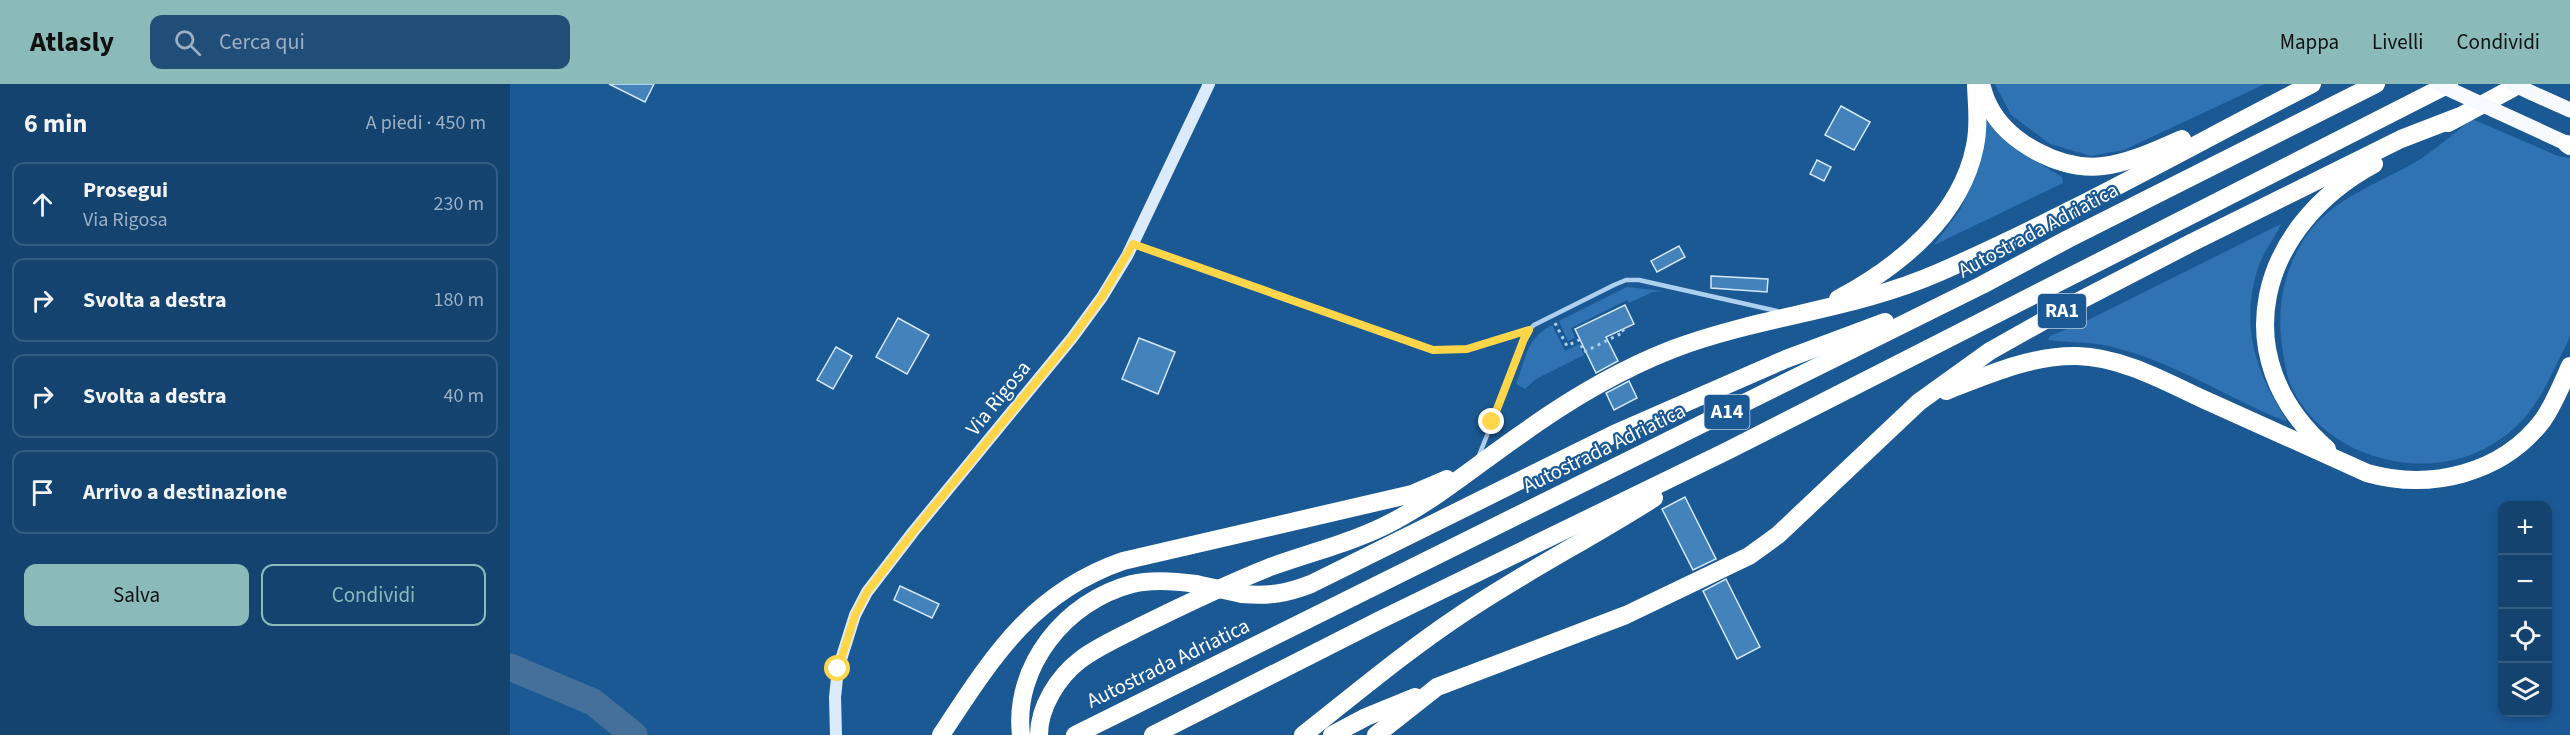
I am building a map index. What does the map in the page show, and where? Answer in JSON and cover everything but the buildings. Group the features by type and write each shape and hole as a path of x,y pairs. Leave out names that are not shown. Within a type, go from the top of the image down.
{"highway":[{"path":"1978,84 1989,107 1999,120 2028,146 2064,163 2100,167 2133,159 2307,84"},
{"path":"1810,314 1863,285 1898,262 1945,211 1970,165 1977,128 1978,84"},
{"path":"1039,735 1044,710 1052,692 1079,661 1101,647 1185,604 1270,567 1389,524 1430,500 1554,411 1615,376 1670,350 1709,337 1872,297 1935,274 1975,256 2312,84"},
{"name":"Autostrada Adriatica","path":"1075,735 1982,285 2079,233 2376,84"},
{"name":"A14","path":"1153,735 1380,620 1727,451 2449,84"},
{"name":"RA1","path":"1437,687 1626,615 1749,556 1778,534 1919,402 1990,351 2079,301 2401,139 2526,88"},
{"path":"2342,462 2297,420 2274,379 2269,361 2266,322 2278,261 2291,236 2306,218 2341,185 2458,117"},
{"path":"1021,735 1022,705 1034,664 1047,641 1077,610 1113,590 1154,581 1196,584 1242,594 1264,596 1286,594 1311,584 1614,434 1786,360 1982,285"},
{"path":"1919,402 1997,371 2048,358 2078,356 2111,361 2150,375 2342,462 2388,479 2434,481 2479,469 2523,442 2543,420 2570,366"},
{"path":"1303,735 1458,617 1546,560 1608,527 1727,451"},
{"path":"941,735 1016,630 1049,600 1083,577 1102,568 1142,556 1412,494 1474,469"},
{"path":"1332,735 1366,717 1437,687"},
{"path":"1376,735 1437,687"}],"main road":[{"name":"Via Rigosa","path":"836,735 835,697 838,669 855,615 867,592 913,532 1072,338 1102,297 1133,244 1209,84"},
{"path":"2438,84 2569,145"},
{"path":"2513,84 2570,110"}],"lane":[{"path":"1133,244 1433,350 1467,349 1529,330 1552,316 1626,280 1639,280 1768,311 1810,314"},
{"path":"1474,469 1529,330"}],"path":[{"path":"1552,316 1567,346 1579,340 1584,352 1624,332 1622,329"}],"shaded area":[{"path":"1995,84 2265,84 2124,150 2091,156 2050,144 2011,115"},
{"path":"1984,115 2013,147 2062,177 2063,183 1934,245 1960,210 1977,171"},
{"path":"2472,119 2558,156 2570,158 2570,336 2532,409 2514,428 2491,445 2465,457 2437,463 2407,463 2379,458 2351,447 2327,431 2306,411 2291,386 2285,366 2280,318 2286,278 2303,241 2327,213 2357,193 2422,158"},
{"path":"2281,224 2258,268 2250,309 2254,348 2259,366 2266,384 2287,420 2285,421 2135,353 2096,344 2048,340 2050,336 2080,324"},
{"path":"1627,287 1664,291 1653,292 1629,303 1627,300 1571,328 1575,338 1568,341 1559,321"},
{"path":"1552,325 1565,351 1579,344 1584,355 1536,379 1525,389 1516,384 1528,350 1537,337"}],"waterway":[{"path":"510,667 593,702 634,735"}],"route":[{"path":"838,669 855,615 867,592 913,532 1072,338 1102,297 1133,244 1433,350 1467,349 1529,330 1492,422"}]}
